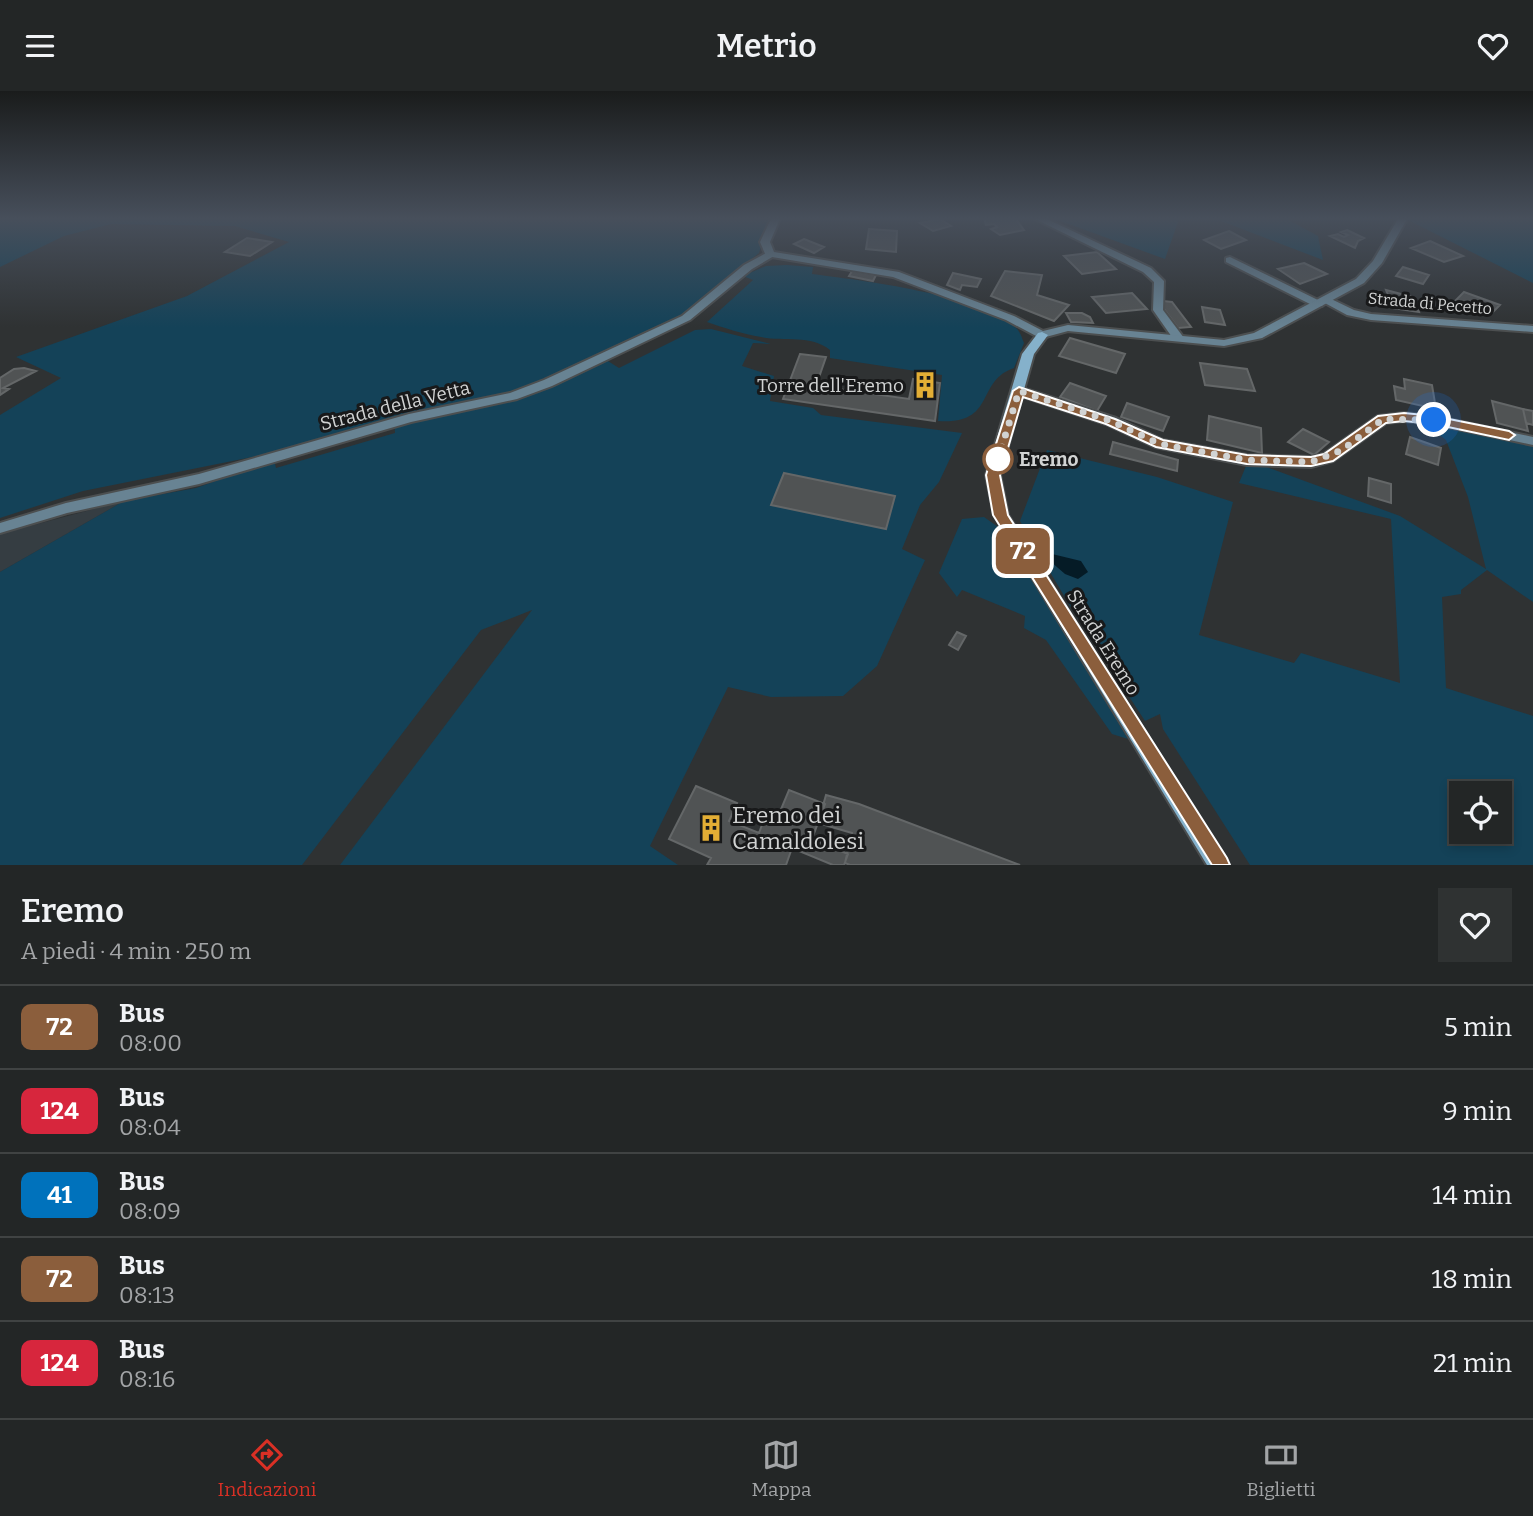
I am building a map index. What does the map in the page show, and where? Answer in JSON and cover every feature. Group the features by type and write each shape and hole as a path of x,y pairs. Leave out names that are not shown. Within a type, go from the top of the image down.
{"main road":[{"name":"Strada Eremo","path":"1042,335 1028,354 993,475 1000,515 1219,865"}],"street":[{"name":"Strada della Vetta","path":"0,528 65,508 199,478 410,418 513,396 548,383 686,318 748,267 768,255"},
{"path":"777,255 895,274 1010,318 1042,335 1068,328 1178,338"},
{"path":"1116,255 1147,270 1159,281 1158,310 1178,338"},
{"name":"Strada di Pecetto","path":"1178,338 1224,343 1274,329 1360,281 1381,255"},
{"path":"1230,260 1323,302"},
{"name":"Strada di Pecetto","path":"1323,302 1351,313 1371,317 1533,329"},
{"path":"1019,391 1111,421 1160,444 1247,460 1311,462 1328,458 1383,419 1404,417 1434,420 1533,441"}],"shaded area":[{"path":"0,255 25,255 0,267"},
{"path":"264,255 756,255 680,316 600,356 619,368 695,330 711,329 771,344 753,343 742,366 774,376 770,401 813,408 821,415 962,433 939,482 920,505 902,549 925,560 877,666 843,696 771,697 728,687 650,846 678,865 340,865 532,610 481,630 302,865 0,865 0,572 124,501 196,488 274,460 276,468 395,433 394,417 272,453 83,491 0,518 0,415 61,378 16,357 187,296"},
{"path":"1478,255 1533,255 1533,283"},
{"path":"766,266 813,267 812,274 919,291 977,306 1000,316 1016,328 1024,343 1014,368 994,382 978,409 957,420 938,421 942,375 830,358 830,350 814,342 754,336 707,322 753,280 743,276"},
{"path":"1422,421 1533,446 1533,602 1487,570 1461,590 1461,594 1442,597 1446,688 1533,716 1533,865 1250,865 1163,729 1160,714 1145,721 1070,606 1020,521 1047,450 1157,477 1233,502 1199,635 1294,663 1301,653 1400,683 1391,519 1239,483 1246,466 1261,465 1400,516 1486,569 1468,497 1446,440"},
{"path":"124,501 0,572 0,534"},
{"path":"984,517 1001,529 1128,739 1112,734 1046,640 1024,628 1025,616 962,590 957,597 939,573 962,519"},
{"path":"1052,554 1081,561 1088,572 1078,579 1065,574 1050,561"}],"building":[{"path":"1100,255 1116,269 1082,274 1064,256"},
{"path":"1428,255 1463,256 1444,262"},
{"path":"1304,263 1327,274 1300,284 1278,269"},
{"path":"1403,267 1429,275 1423,284 1396,276"},
{"path":"852,271 876,275 873,281 849,276"},
{"path":"1005,271 1042,275 1037,295 1069,305 1054,321 991,296"},
{"path":"953,273 981,279 977,287 962,285 960,290 947,285"},
{"path":"1386,290 1413,297 1419,312 1393,308"},
{"path":"1464,292 1500,305 1492,313 1474,306 1468,314 1449,307"},
{"path":"1132,293 1147,309 1106,313 1092,297"},
{"path":"1163,301 1172,302 1191,327 1178,328 1164,309"},
{"path":"1202,307 1220,310 1225,325 1205,322"},
{"path":"1066,313 1082,313 1090,317 1093,323 1071,322"},
{"path":"1070,338 1125,354 1116,373 1059,356"},
{"path":"800,354 826,357 816,386 909,399 913,379 918,380 919,372 934,374 933,382 940,383 935,421 783,399"},
{"path":"1200,363 1247,369 1255,391 1205,385"},
{"path":"14,369 36,371 3,388 9,389 0,395 0,378"},
{"name":"Torre dell'Eremo","path":"922,379 928,379 932,386 928,393 922,393 918,389 918,383"},
{"path":"1404,379 1432,385 1436,409 1396,400 1394,386 1405,389"},
{"path":"1070,383 1106,396 1097,411 1060,397"},
{"path":"1492,401 1523,409 1528,431 1497,423"},
{"path":"1127,403 1169,417 1163,431 1121,417"},
{"path":"1523,409 1533,411 1533,425 1526,423"},
{"path":"1209,416 1261,428 1262,453 1207,440"},
{"path":"1303,429 1329,442 1314,455 1288,442"},
{"path":"1410,437 1441,448 1438,465 1406,454"},
{"path":"1113,442 1178,460 1177,471 1110,454"},
{"path":"784,473 895,496 886,529 771,505"},
{"path":"1369,478 1391,484 1391,503 1368,496"},
{"path":"957,632 966,636 958,650 949,645"},
{"name":"Eremo dei Camaldolesi","path":"696,786 737,803 729,821 759,833 766,814 777,819 789,790 825,804 812,839 848,854 844,865 833,865 792,848 786,865 707,865 711,858 669,839"},
{"path":"826,795 859,804 1020,865 850,865 845,863 852,833 818,823"}],"bus line":[{"name":"72","path":"1219,865 1000,515 993,475 1019,391 1111,421 1160,444 1200,454 1247,460 1311,462 1328,458 1383,419 1404,417 1434,420 1509,435"}],"place":[{"name":"Torre dell'Eremo","path":"925,385"},
{"name":"Eremo","path":"998,459"},
{"name":"Eremo dei Camaldolesi","path":"711,828"}],"route":[{"path":"998,459 1019,391 1111,421 1160,444 1200,454 1247,460 1311,462 1328,458 1342,450 1383,419 1404,417 1434,420"}]}
